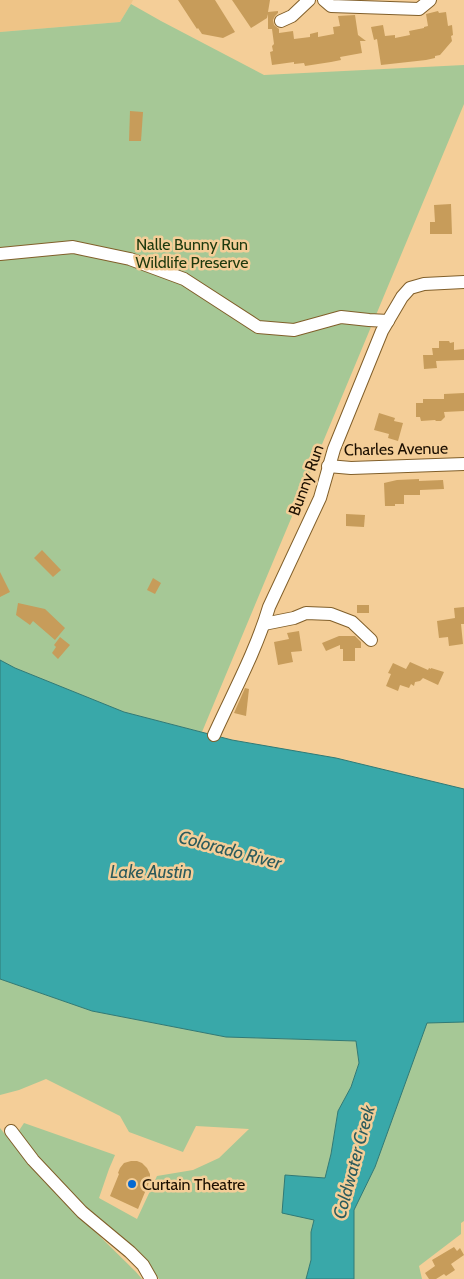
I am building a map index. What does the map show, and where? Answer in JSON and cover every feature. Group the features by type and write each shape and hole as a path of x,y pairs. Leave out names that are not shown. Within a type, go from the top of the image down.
{"street":[{"path":"281,21 292,16 310,0"},
{"path":"324,0 331,6 420,9 430,0"},
{"path":"0,254 73,247 130,259 184,279 258,326 294,330 341,318 388,321"},
{"name":"Bunny Run","path":"214,735 264,624 269,607 320,498 334,449 382,331 402,297 410,288 424,284 464,282"},
{"name":"Charles Avenue","path":"328,466 351,468 464,464"},
{"path":"264,624 294,618 306,613 332,614 352,622 371,640"},
{"path":"11,1131 33,1160 82,1212 130,1252 143,1265 152,1279"}],"shaded area":[{"path":"0,0 133,0 120,22 0,32"}],"green space":[{"name":"Nalle Bunny Run Wildlife Preserve","path":"131,4 264,75 464,65 464,104 202,732 124,712 15,668 0,660 0,32 120,22"},
{"path":"0,979 92,1011 226,1037 356,1041 359,1063 351,1087 338,1111 325,1178 285,1175 314,1220 311,1232 311,1260 306,1279 159,1279 147,1261 86,1208 43,1167 18,1132 24,1123 115,1155 99,1198 137,1219 157,1176 193,1170 219,1158 249,1129 196,1126 183,1152 129,1132 120,1116 46,1079 19,1090 0,1095"},
{"path":"427,1022 464,1022 464,1221 461,1223 461,1234 419,1266 422,1279 354,1279 354,1210 375,1167"},
{"path":"0,1128 23,1157 66,1203 142,1279 0,1279"}],"water":[{"name":"Lake Austin","path":"0,660 15,668 124,712 232,740 336,758 464,789 464,1022 427,1023 375,1167 354,1210 354,1279 306,1279 311,1260 311,1232 314,1220 282,1213 285,1175 325,1178 338,1111 351,1087 359,1063 356,1041 226,1037 92,1011 0,979"}],"building":[{"path":"178,0 215,0 235,32 223,38 202,34"},
{"path":"232,0 270,0 268,12 278,11 273,20 274,25 279,29 279,33 293,31 294,39 310,37 310,34 318,32 318,37 334,34 333,27 340,26 338,16 355,15 358,35 366,41 360,41 362,53 340,57 341,60 305,66 304,63 294,64 294,62 272,65 270,52 273,51 272,46 274,44 272,29 268,29 268,14 267,18 251,28"},
{"path":"438,11 439,13 446,12 448,26 452,25 453,35 451,36 452,41 440,55 426,60 381,65 377,39 374,40 371,27 383,25 385,36 395,35 395,38 410,35 409,31 428,26 426,14"},
{"path":"130,111 143,112 141,141 129,141"},
{"path":"451,204 452,234 430,234 430,222 435,222 434,205"},
{"path":"439,341 454,342 454,350 464,349 464,360 436,361 437,368 424,369 423,355 433,355 432,348 439,348"},
{"path":"464,393 464,411 444,412 445,417 441,421 421,421 420,417 416,417 416,403 423,403 423,399 444,399 444,394"},
{"path":"379,413 395,418 394,421 403,423 398,441 388,438 389,434 374,430"},
{"path":"419,479 419,481 443,480 444,489 420,490 420,495 404,495 404,504 385,506 384,483 397,480"},
{"path":"346,514 365,515 364,527 346,526"},
{"path":"42,550 61,570 53,577 34,558"},
{"path":"0,572 10,592 0,597"},
{"path":"153,578 161,583 155,594 147,590"},
{"path":"18,603 45,609 65,628 55,640 33,621 30,625 16,615"},
{"path":"357,605 369,605 369,613 357,613"},
{"path":"464,607 464,624 461,624 463,644 449,646 448,637 439,638 437,621 455,618 454,608"},
{"path":"299,631 302,651 291,652 293,662 278,665 274,642 289,639 287,633"},
{"path":"339,636 355,636 361,642 361,648 355,648 355,661 343,661 343,649 340,649 340,645 326,651 322,643"},
{"path":"60,637 70,645 58,659 52,653 56,647 54,645"},
{"path":"410,662 428,670 431,668 444,672 438,685 423,678 415,682 414,686 411,684 409,688 400,685 398,691 386,686 391,674 388,673 393,663 406,669"},
{"path":"245,688 249,689 246,716 234,713"},
{"path":"131,1161 142,1163 150,1174 150,1180 138,1209 110,1196 120,1168 124,1163"},
{"path":"454,1247 457,1251 460,1248 464,1255 451,1264 455,1270 446,1276 444,1274 436,1279 429,1279 425,1273 435,1266 432,1260"}],"place":[{"name":"Curtain Theatre","path":"132,1184"}],"water label":[{"name":"Colorado River","path":"230,850"},
{"name":"Coldwater Creek","path":"354,1162"}]}
